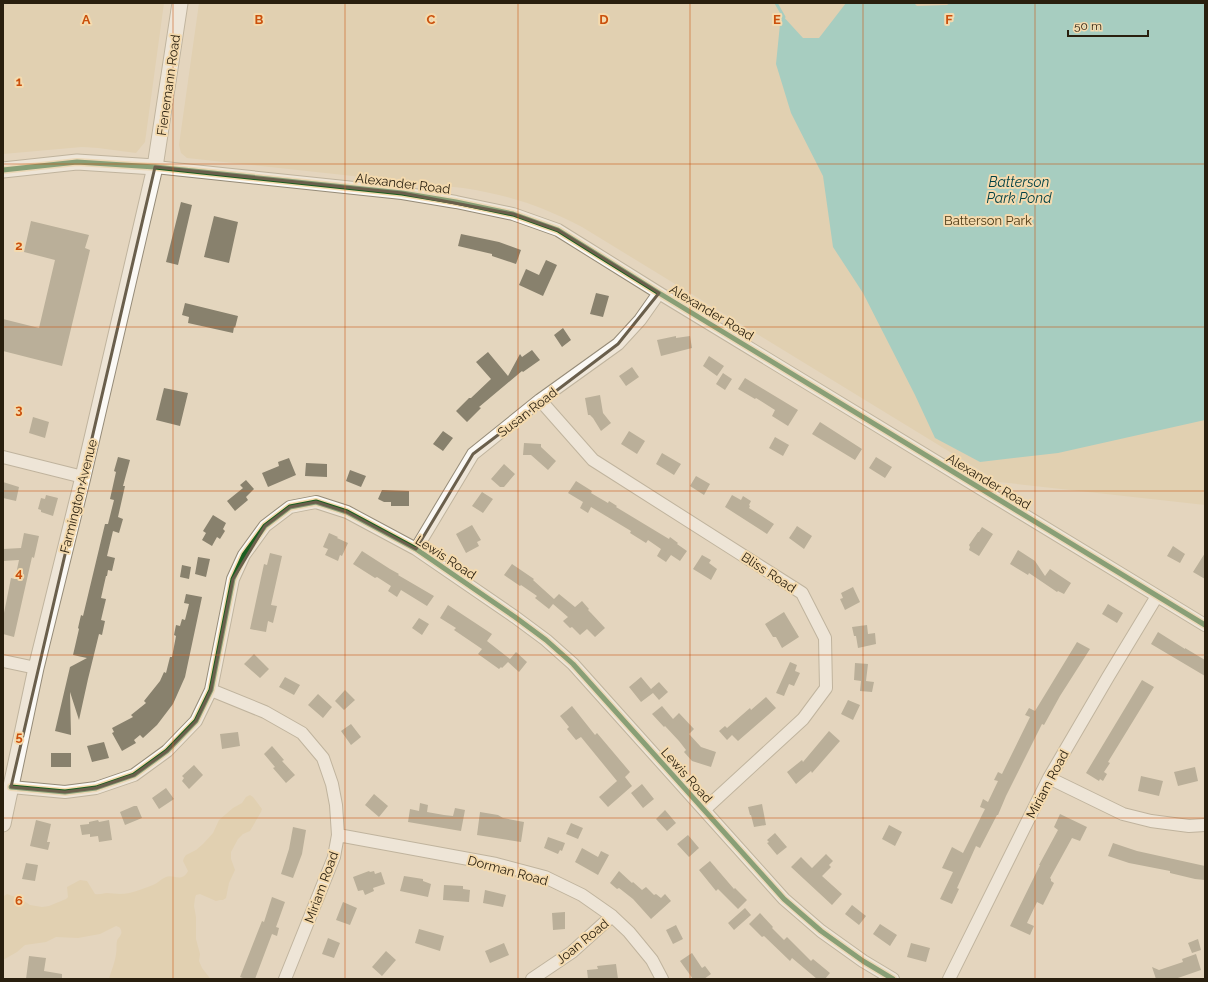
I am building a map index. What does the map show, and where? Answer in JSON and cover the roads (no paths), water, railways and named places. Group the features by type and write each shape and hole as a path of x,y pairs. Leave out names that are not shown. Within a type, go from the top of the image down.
{"main road":[{"name":"Fienemann Road","path":"155,168 180,3"},
{"path":"3,170 77,162 155,168"},
{"name":"Farmington Avenue","path":"3,824 36,668 83,477 155,168"}],"street":[{"name":"Alexander Road","path":"155,168 402,193 513,214 558,230 1205,625"},
{"name":"Susan Road","path":"416,549 473,454 540,400 618,344 640,320 659,293"},
{"name":"Bliss Road","path":"540,400 593,460 802,593 825,638 826,688 802,720 704,810"},
{"path":"3,457 83,477"},
{"name":"Lewis Road","path":"11,787 65,792 96,788 134,775 167,751 196,721 211,690 233,579 244,556 265,526 290,507 316,502 347,512 416,549 516,617 546,640 573,664 784,899 821,931 893,979"},
{"name":"Miriam Road","path":"949,979 1049,778 1157,596"},
{"path":"3,661 36,668"},
{"name":"Miriam Road","path":"211,690 265,712 302,733 323,758 332,784 336,805 338,835 334,857 285,979"},
{"path":"1049,778 1123,814 1159,822 1189,826 1205,825"},
{"name":"Dorman Road","path":"338,835 496,864 545,877 582,895 612,916 629,932 652,960 662,979"},
{"name":"Joan Road","path":"532,979 572,952 612,916"}],"water":[{"name":"Batterson Park Pond","path":"846,3 914,3 917,6 947,5 950,3 1205,3 1205,420 1058,453 980,462 935,438 915,395 863,293 833,247 823,176 791,113 776,64 781,14 803,38 819,38"}],"waterway":[{"path":"776,3 784,17"}],"park label":[{"name":"Batterson Park","path":"988,220"}]}
